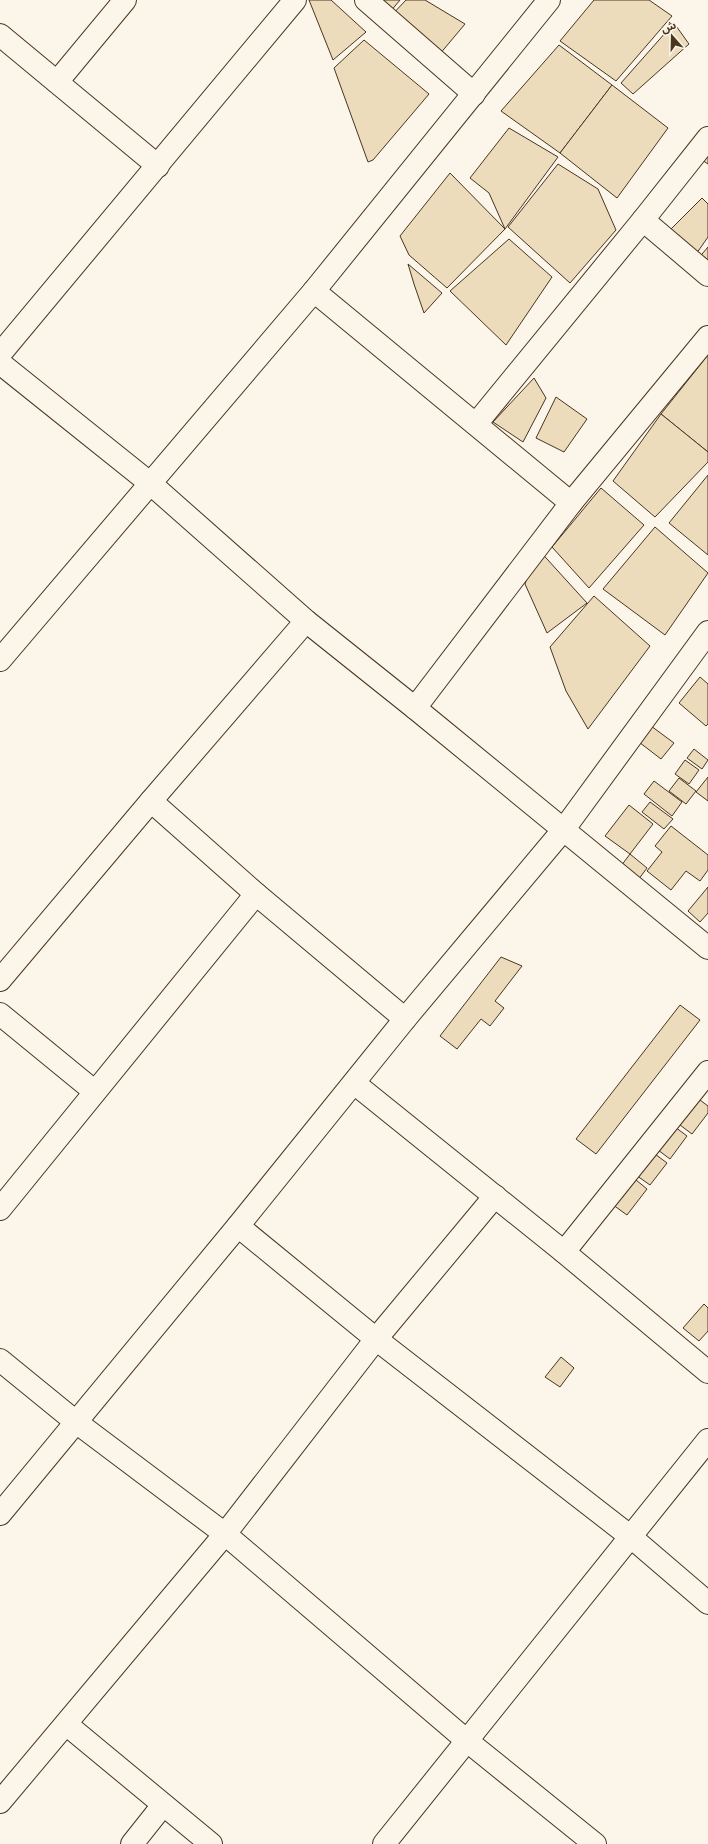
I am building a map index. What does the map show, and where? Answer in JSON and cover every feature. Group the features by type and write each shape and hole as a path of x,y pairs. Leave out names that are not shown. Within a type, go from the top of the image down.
{"street":[{"path":"57,82 124,0"},
{"path":"0,354 295,0"},
{"path":"366,0 474,94"},
{"path":"0,660 314,291 549,0"},
{"path":"0,35 158,166"},
{"path":"476,424 708,138"},
{"path":"643,220 708,275"},
{"path":"314,291 571,503"},
{"path":"415,708 571,503 708,337"},
{"path":"0,363 151,484 306,621 564,829 708,948"},
{"path":"0,980 306,621"},
{"path":"0,1514 238,1226 405,1019 564,829 708,632"},
{"path":"151,801 256,894 405,1019"},
{"path":"0,1209 94,1091 256,894"},
{"path":"0,1014 94,1091"},
{"path":"564,1252 708,1072"},
{"path":"354,1083 564,1252 708,1372"},
{"path":"0,1802 225,1534 376,1339 494,1196"},
{"path":"238,1226 376,1339 631,1537 708,1603"},
{"path":"0,1360 76,1422 225,1534 466,1740 595,1844"},
{"path":"384,1844 708,1440"},
{"path":"66,1724 211,1844"},
{"path":"132,1844 163,1805"}],"building":[{"path":"309,0 331,0 366,32 333,60"},
{"path":"376,0 400,0 390,12"},
{"path":"406,0 425,0 465,24 439,55 388,19"},
{"path":"594,0 649,0 672,16 616,81 560,41"},
{"path":"674,23 689,44 633,94 621,83"},
{"path":"364,40 429,94 373,160 368,162 334,68"},
{"path":"559,45 612,85 560,153 501,111"},
{"path":"612,85 668,128 617,198 560,153"},
{"path":"509,128 558,157 505,229 489,193 470,178"},
{"path":"708,148 708,164 699,158"},
{"path":"558,164 598,189 616,230 570,283 508,227"},
{"path":"450,173 505,229 447,288 409,255 400,236"},
{"path":"702,198 708,204 708,237 694,257 668,232"},
{"path":"509,239 552,277 506,345 450,291"},
{"path":"708,247 708,268 697,260"},
{"path":"408,264 442,293 424,313 414,284"},
{"path":"708,355 708,452 661,414"},
{"path":"534,378 546,398 523,442 493,422"},
{"path":"556,397 587,419 564,452 536,438"},
{"path":"661,414 708,452 708,462 655,517 613,481"},
{"path":"708,475 708,555 669,523"},
{"path":"601,488 644,525 589,588 552,547"},
{"path":"655,527 708,573 665,635 603,589"},
{"path":"537,548 587,603 547,633 525,584"},
{"path":"594,596 650,646 588,729 566,691 550,647"},
{"path":"700,677 708,684 708,724 706,726 679,703"},
{"path":"647,723 674,743 661,759 635,739"},
{"path":"694,749 708,760 702,769 687,758"},
{"path":"685,760 699,770 689,784 675,774"},
{"path":"708,777 708,801 696,792"},
{"path":"679,778 696,791 686,804 669,791"},
{"path":"654,781 682,802 672,816 644,794"},
{"path":"650,802 673,819 664,829 642,812"},
{"path":"629,805 653,824 630,854 605,836"},
{"path":"671,826 708,855 708,870 700,881 686,871 671,890 647,871 662,852 655,846"},
{"path":"630,854 647,868 638,880 621,866"},
{"path":"708,887 708,913 700,922 688,911"},
{"path":"501,957 522,966 495,1001 504,1008 490,1026 481,1019 457,1049 440,1036"},
{"path":"680,1005 700,1020 596,1154 576,1139"},
{"path":"696,1097 708,1106 708,1113 692,1134 676,1122"},
{"path":"671,1124 687,1136 670,1159 654,1147"},
{"path":"651,1151 667,1163 650,1185 633,1173"},
{"path":"630,1175 647,1189 627,1215 609,1202"},
{"path":"704,1304 708,1308 708,1331 699,1341 683,1328"},
{"path":"561,1357 574,1368 560,1387 545,1377"}]}
